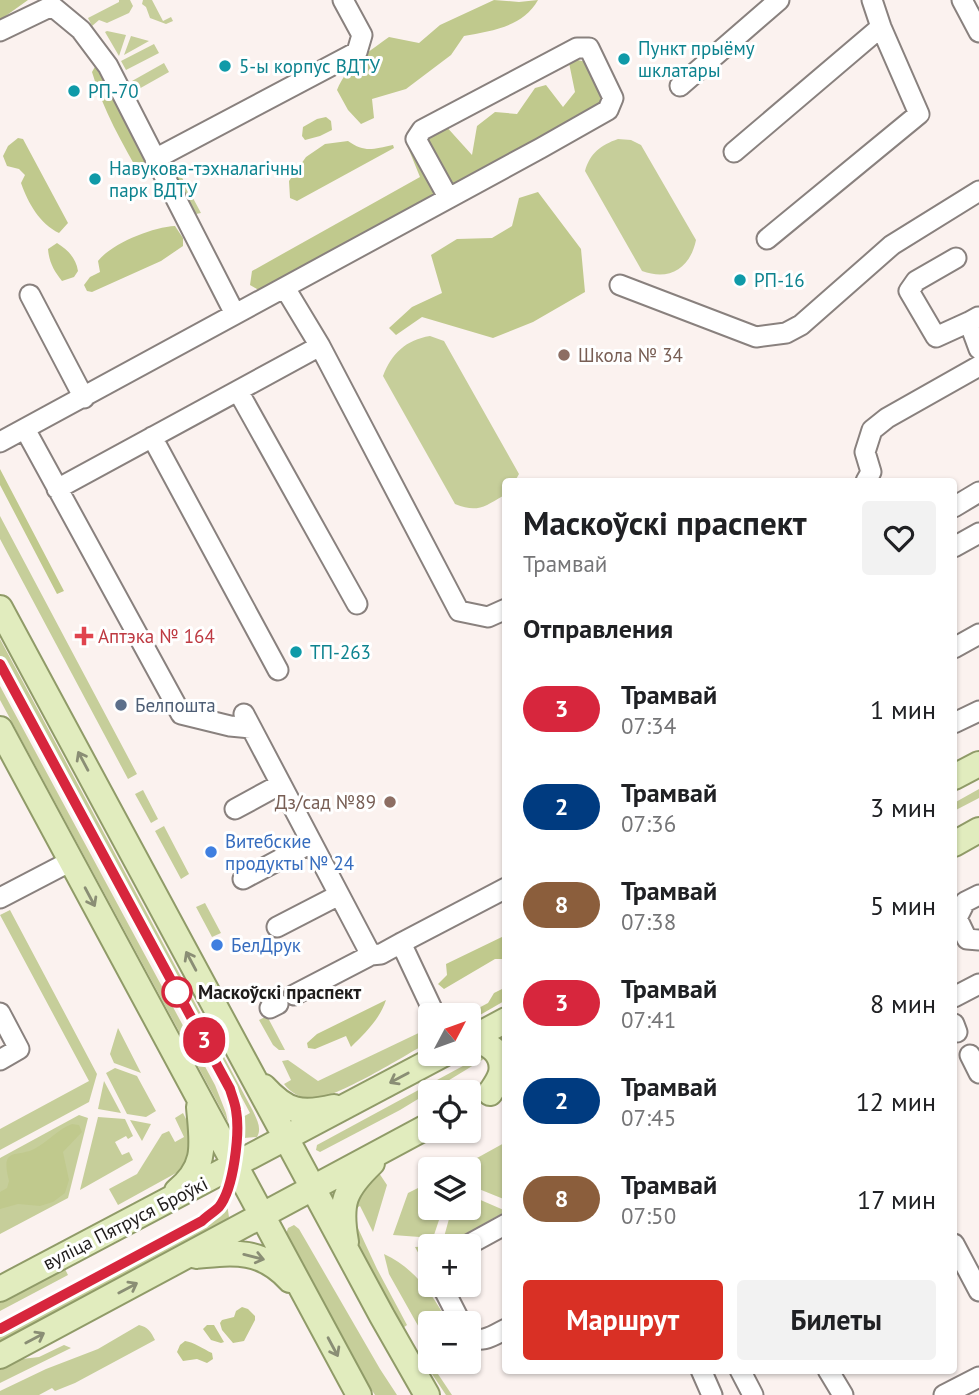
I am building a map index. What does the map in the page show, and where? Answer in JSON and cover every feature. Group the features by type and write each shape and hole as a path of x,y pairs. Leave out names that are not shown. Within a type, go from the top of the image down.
{"main road":[{"path":"0,608 347,1253 427,1395"},
{"path":"0,729 359,1395"},
{"path":"957,775 979,764"},
{"path":"957,842 979,830"},
{"path":"481,1035 502,1024"},
{"path":"481,1043 493,1048 500,1061 500,1074 488,1094"},
{"path":"247,1064 270,1094 286,1107 307,1112 354,1102"},
{"name":"вуліца Пятруся Броўкі","path":"0,1289 422,1066"},
{"path":"160,1205 187,1183 202,1158 198,1098"},
{"path":"0,1356 418,1132"},
{"path":"347,1253 342,1224 344,1199 351,1184 388,1148"},
{"path":"187,1256 254,1255 270,1261 284,1272 307,1298"}],"lane":[{"path":"155,159 358,52 362,36 343,0"},
{"path":"680,86 779,0"},
{"path":"767,239 919,114 872,0"},
{"path":"962,0 979,32"},
{"path":"0,31 50,3 81,30 108,66 235,314"},
{"path":"734,152 881,27"},
{"path":"0,442 608,110 613,98 596,45 577,48 422,130 416,139 448,197"},
{"path":"620,285 756,337 786,333 801,325 892,244 979,191"},
{"path":"956,258 916,281 909,291 936,337 974,319 979,349"},
{"path":"285,288 320,346 460,611 488,617 502,611"},
{"path":"30,295 84,398"},
{"path":"57,489 320,346"},
{"path":"868,478 872,472 864,452 872,430 887,418 979,366"},
{"path":"238,391 356,604"},
{"path":"25,429 181,714 230,726 248,721 371,955"},
{"path":"152,437 278,670"},
{"path":"957,505 979,492"},
{"path":"957,545 979,533"},
{"path":"957,646 979,634"},
{"path":"957,721 979,710"},
{"path":"235,809 281,784"},
{"path":"243,879 311,843"},
{"path":"0,898 71,861"},
{"path":"281,1002 371,955 381,954 502,890"},
{"path":"277,928 339,895"},
{"path":"979,895 965,902 957,918 967,939 979,940"},
{"path":"401,943 429,1003"},
{"path":"957,996 979,984"},
{"path":"0,1013 19,1049 0,1060"},
{"path":"481,1238 502,1226"},
{"path":"957,1250 979,1291"},
{"path":"481,1339 502,1331"},
{"path":"705,1374 712,1395"},
{"path":"742,1374 753,1395"},
{"path":"830,1374 843,1395"},
{"path":"944,1395 979,1377"}],"green space":[{"path":"0,0 28,0 0,20"},
{"path":"119,0 130,0 133,6 129,13 107,23 99,20 92,26 88,18"},
{"path":"143,0 152,0 163,21 171,17 173,21 166,24 150,18 142,4"},
{"path":"494,0 538,0 532,9 515,22 495,30 464,36 451,55 406,89 372,99 374,118 361,124 348,110 337,90 358,60 389,37 419,43 440,25"},
{"path":"105,32 126,35 119,56"},
{"path":"131,36 149,41 124,55"},
{"path":"154,44 159,53 126,70 121,61"},
{"path":"568,58 606,66 621,89 619,114 574,141 262,292 250,285 252,271 420,177 407,145 444,124 472,155 477,126 495,112 517,114 535,88 546,85 563,107 575,92"},
{"path":"164,63 169,72 137,90 132,81"},
{"path":"96,65 104,74 152,171 150,175 142,178 114,126 92,72"},
{"path":"326,117 331,121 332,130 305,140 302,136 303,127"},
{"path":"18,138 23,139 68,223 59,233 40,218 31,205 21,183 25,175 19,169 7,166 3,156 8,146"},
{"path":"618,139 631,140 641,145 696,240 689,258 677,270 661,274 642,271 585,171 597,150"},
{"path":"348,141 364,149 393,145 394,148 297,201 290,198 289,181 306,157 325,144"},
{"path":"172,159 201,213 191,212 169,171"},
{"path":"538,192 581,249 585,292 533,322 493,338 422,317 396,335 389,328 412,307 442,293 431,255 457,239 492,238 512,226 519,198"},
{"path":"175,226 183,238 183,246 161,261 92,292 87,291 84,285 90,277 100,272 98,261 112,248 144,233"},
{"path":"57,243 71,255 78,271 74,277 62,281 52,266 48,249"},
{"path":"430,336 444,341 519,474 517,478 502,478 502,496 480,508 455,504 383,376 395,354 407,344"},
{"path":"0,469 64,591 57,594 0,485"},
{"path":"0,516 137,774 128,779 0,539"},
{"path":"0,639 253,1111 259,1127 257,1137 244,1138 240,1130 241,1118 250,1113 191,1003 186,1005 0,657"},
{"path":"0,686 215,1085 228,1122 0,700"},
{"path":"979,789 979,798 957,809 957,801"},
{"path":"143,790 158,819 151,823 135,794"},
{"path":"164,826 189,874 181,879 155,831"},
{"path":"205,903 221,933 212,937 196,907"},
{"path":"10,910 97,1074 89,1102 0,1150 0,1129 89,1081 0,915"},
{"path":"502,937 502,959 495,959 444,989 438,984 447,975 446,964"},
{"path":"502,989 502,1002 481,1014 481,1007 488,1003 494,993"},
{"path":"386,1000 376,1020 351,1047 346,1036 315,1049 308,1048 307,1043 317,1034"},
{"path":"267,1016 285,1050 279,1050 273,1045 259,1020"},
{"path":"118,1028 141,1073 114,1063 110,1054"},
{"path":"418,1033 418,1048 323,1097 308,1099 289,1090 284,1084 291,1080 282,1061 288,1060 318,1081"},
{"path":"463,1066 472,1066 449,1080 437,1080"},
{"path":"115,1068 137,1076 156,1111 146,1117 127,1114 106,1073"},
{"path":"104,1081 121,1113 98,1109"},
{"path":"418,1090 418,1099 400,1110 320,1152 316,1150 317,1145"},
{"path":"183,1113 195,1137 187,1167 118,1205 109,1189 137,1174 162,1134 169,1131 175,1142 184,1137 175,1118"},
{"path":"79,1115 88,1118 68,1198 0,1234 0,1158"},
{"path":"98,1117 125,1119 133,1136 128,1139 126,1136 115,1142 122,1155 129,1152 133,1160 80,1190"},
{"path":"130,1120 151,1124 142,1141"},
{"path":"72,1124 79,1125 82,1132 63,1152 69,1180 65,1193 53,1202 40,1206 18,1204 0,1209 0,1192 7,1188 9,1181 8,1158 34,1149"},
{"path":"502,1144 502,1198 481,1190 481,1157 479,1157"},
{"path":"379,1173 387,1185 373,1232 360,1206 350,1211 407,1325 403,1328 349,1229 347,1207 351,1195 355,1188"},
{"path":"418,1188 418,1220 439,1220 434,1234 418,1234 418,1237 393,1235 408,1193"},
{"path":"481,1200 502,1209 502,1213 467,1234 445,1234 449,1220 481,1220"},
{"path":"227,1204 229,1217 222,1223 0,1343 0,1333 213,1217"},
{"path":"294,1225 299,1229 397,1395 375,1395 362,1375 285,1237 288,1228"},
{"path":"384,1254 418,1279 418,1297 432,1297 441,1311 418,1311 418,1326 389,1274"},
{"path":"65,1269 68,1275 0,1311 0,1303"},
{"path":"242,1307 255,1316 255,1320 244,1341 233,1343 222,1330 220,1323 234,1317 236,1311"},
{"path":"139,1325 149,1330 155,1340 75,1383 55,1391 52,1388 39,1395 0,1395 0,1391 46,1369 98,1349"},
{"path":"207,1325 214,1325 224,1342 211,1340 203,1329"},
{"path":"185,1341 212,1353 213,1359 207,1363 197,1359 183,1361 177,1352"},
{"path":"64,1345 71,1348 0,1383 0,1370 22,1359 39,1357"},
{"path":"432,1374 438,1374 452,1395 446,1395"}],"tram line":[{"path":"0,664 230,1089 236,1110 237,1132 229,1187 215,1211 202,1221 0,1329"},
{"name":"3","path":"0,664 230,1089 236,1110 237,1130 231,1178 219,1207 202,1221 0,1329"}],"place":[{"name":"Пункт прыёму шклатары","path":"624,59"},
{"name":"5-ы корпус ВДТУ","path":"225,66"},
{"name":"РП-70","path":"74,91"},
{"name":"Навукова-тэхналагічны парк ВДТУ","path":"95,179"},
{"name":"РП-16","path":"740,280"},
{"name":"Школа № 34","path":"564,355"},
{"name":"Аптэка № 164","path":"84,636"},
{"name":"ТП-263","path":"296,652"},
{"name":"Белпошта","path":"121,705"},
{"name":"Дз/сад №89","path":"390,802"},
{"name":"Витебские продукты № 24","path":"211,852"},
{"name":"БелДрук","path":"217,945"},
{"name":"Маскоўскі праспект","path":"177,992"}]}
